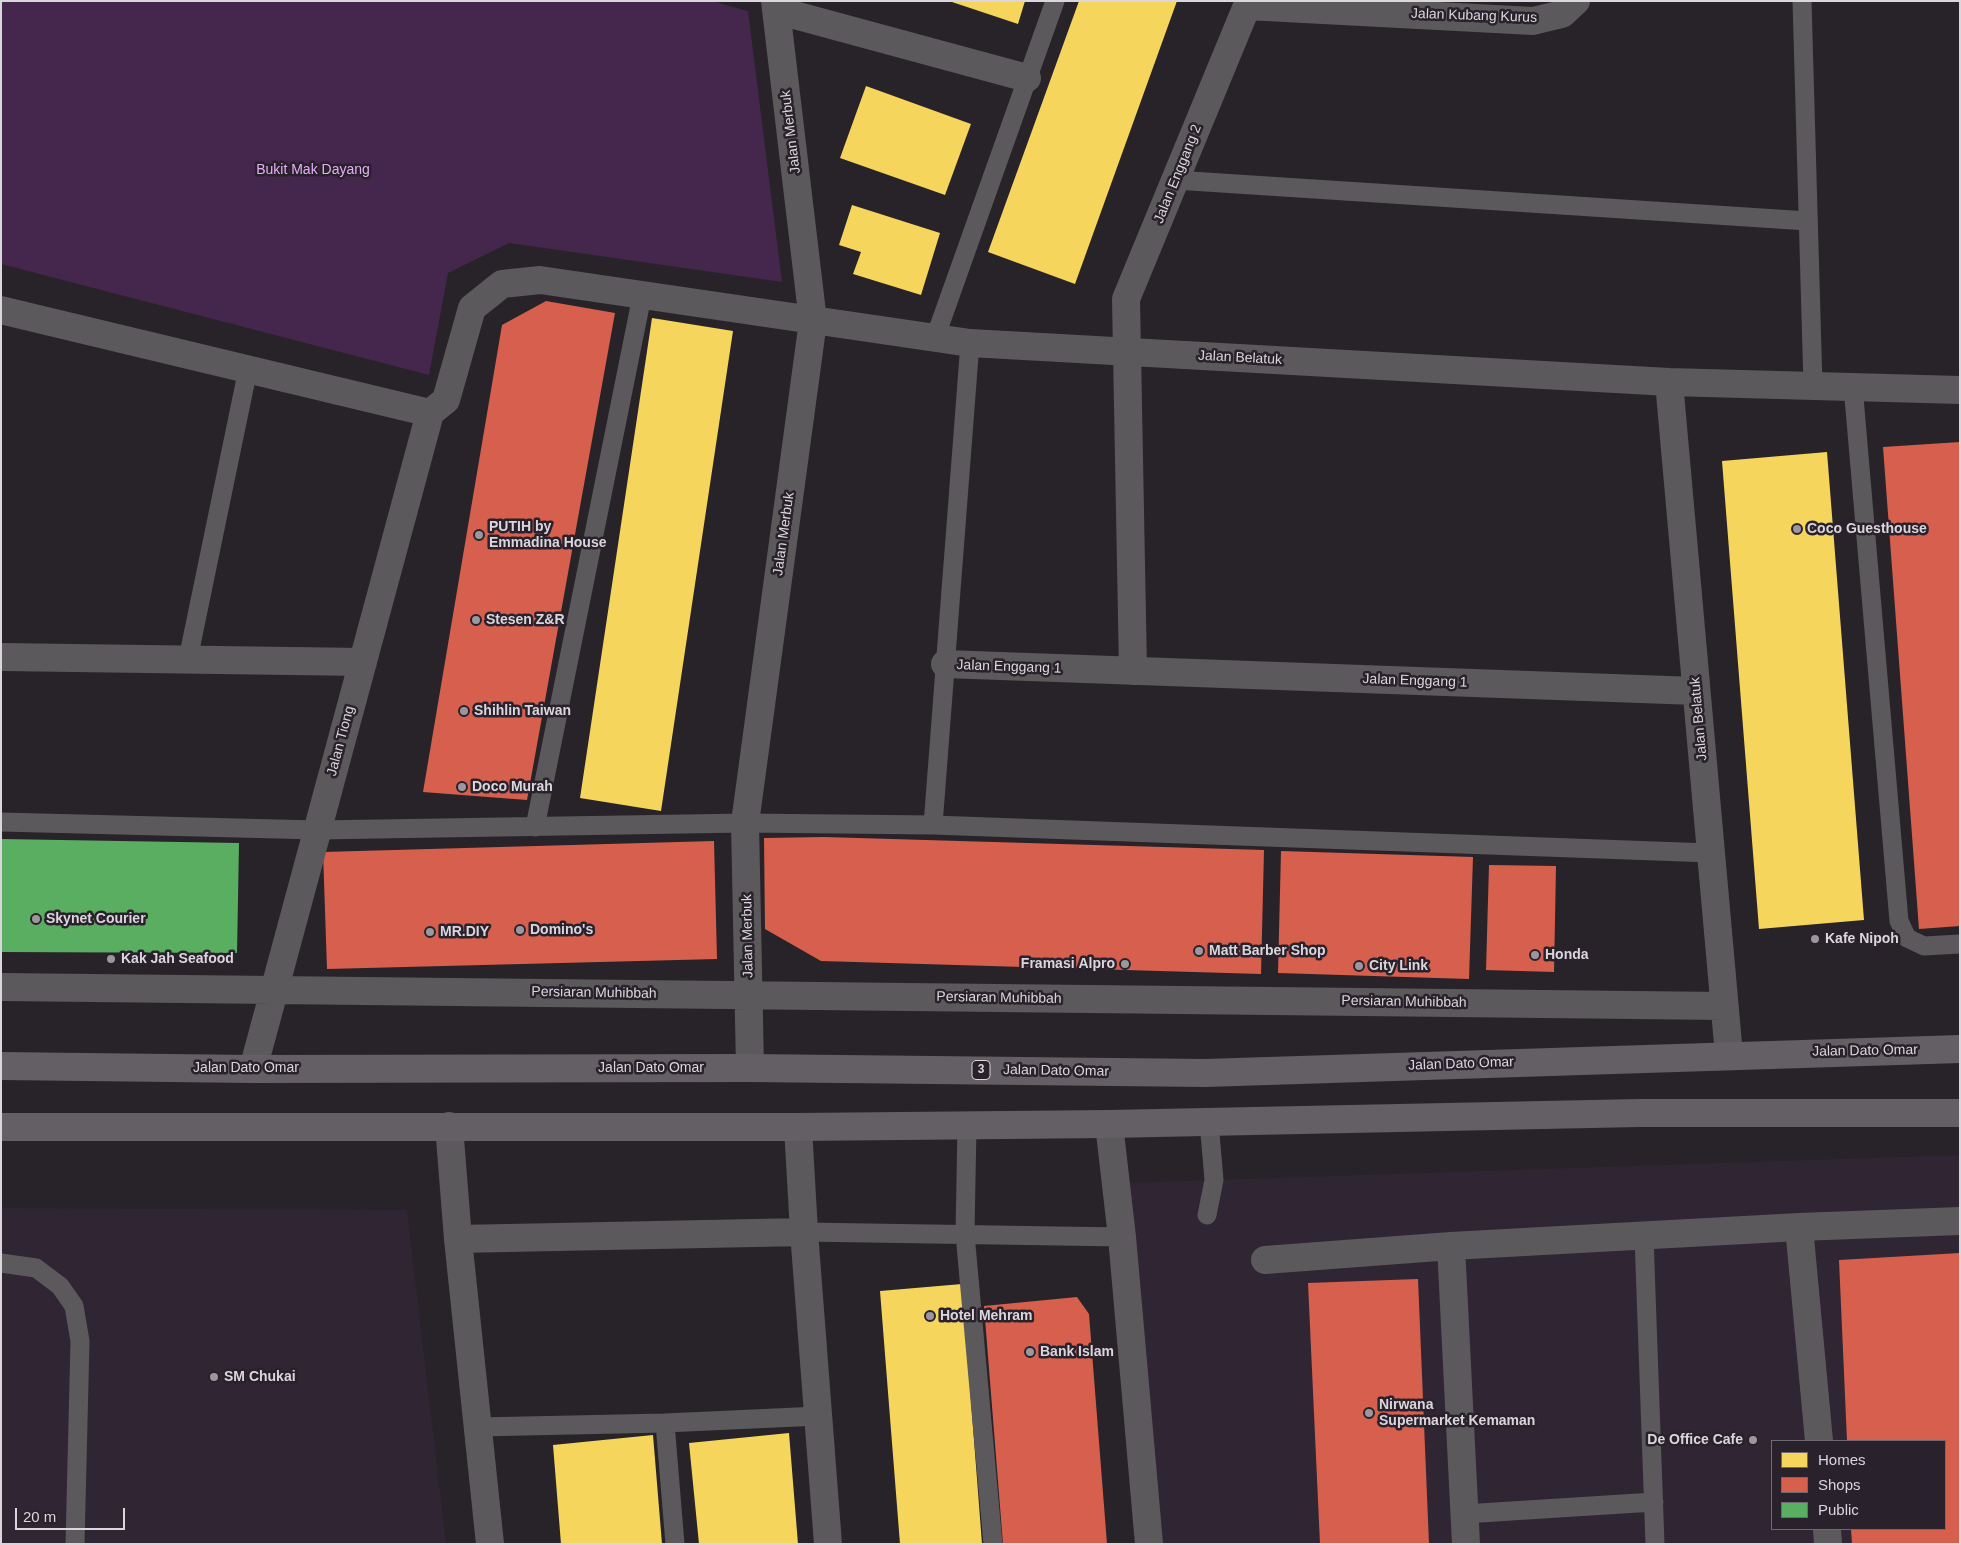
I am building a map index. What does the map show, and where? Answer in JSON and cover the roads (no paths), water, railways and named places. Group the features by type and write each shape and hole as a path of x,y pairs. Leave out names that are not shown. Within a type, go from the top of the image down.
{"highway":[{"name":"Jalan Dato Omar","path":"1,1066 253,1069 750,1068 1205,1073 1960,1049"},
{"path":"1,1127 1108,1124 1639,1113 1960,1113"}],"street":[{"name":"Jalan Kubang Kurus","path":"1248,4 1533,21 1562,14 1576,1"},
{"name":"Jalan Enggang 2","path":"1127,352 1126,299 1248,4"},
{"path":"776,6 1027,78"},
{"name":"Jalan Merbuk","path":"750,1068 745,823 813,321 776,6"},
{"name":"Jalan Belatuk","path":"430,413 446,400 472,308 502,284 540,280 970,343 1669,382 1960,390"},
{"path":"1,310 430,413"},
{"path":"1127,352 1133,671"},
{"name":"Jalan Belatuk","path":"1669,382 1729,1055"},
{"name":"Jalan Tiong","path":"253,1069 430,413"},
{"path":"1,657 188,658 363,662"},
{"name":"Jalan Enggang 1","path":"945,664 1696,691"},
{"name":"Persiaran Muhibbah","path":"1,987 1724,1006"},
{"path":"1108,1124 1122,1237 1149,1544"},
{"path":"450,1126 458,1239 490,1544"},
{"path":"798,1126 804,1232 828,1544"},
{"path":"1265,1260 1451,1246 1644,1237 1799,1227 1960,1221"},
{"path":"1799,1227 1818,1440"},
{"path":"458,1239 804,1232"},
{"path":"1451,1246 1466,1544"},
{"path":"1827,1530 1828,1544"}],"lane":[{"path":"935,338 1055,1"},
{"path":"1802,1 1813,386"},
{"path":"1176,180 1808,221"},
{"path":"535,827 642,296"},
{"path":"933,825 970,343"},
{"path":"188,658 248,369"},
{"path":"1853,386 1900,921 1907,938 1924,946 1960,944"},
{"path":"1,822 317,830 745,823 933,825 1710,853"},
{"path":"1207,1215 1214,1180 1209,1122"},
{"path":"967,1125 966,1234 993,1544"},
{"path":"804,1232 1122,1237"},
{"path":"1644,1237 1655,1544"},
{"path":"1,1263 36,1268 60,1286 74,1306 80,1341 75,1544"},
{"path":"478,1427 665,1423 819,1416"},
{"path":"665,1423 675,1544"},
{"path":"1464,1514 1654,1502"}],"place":[{"name":"Coco Guesthouse","path":"1797,529"},
{"name":"PUTIH by Emmadina House","path":"479,535"},
{"name":"Stesen Z&R","path":"476,620"},
{"name":"Shihlin Taiwan","path":"464,711"},
{"name":"Doco Murah","path":"462,787"},
{"name":"Skynet Courier","path":"36,919"},
{"name":"Domino's","path":"520,930"},
{"name":"MR.DIY","path":"430,932"},
{"name":"Kafe Nipoh","path":"1815,939"},
{"name":"Matt Barber Shop","path":"1199,951"},
{"name":"Honda","path":"1535,955"},
{"name":"Kak Jah Seafood","path":"111,959"},
{"name":"Framasi Alpro","path":"1125,964"},
{"name":"City Link","path":"1359,966"},
{"name":"Hotel Mehram","path":"930,1316"},
{"name":"Bank Islam","path":"1030,1352"},
{"name":"SM Chukai","path":"214,1377"},
{"name":"Nirwana Supermarket Kemaman","path":"1369,1413"},
{"name":"De Office Cafe","path":"1753,1440"}],"park label":[{"name":"Bukit Mak Dayang","path":"313,170"}]}
